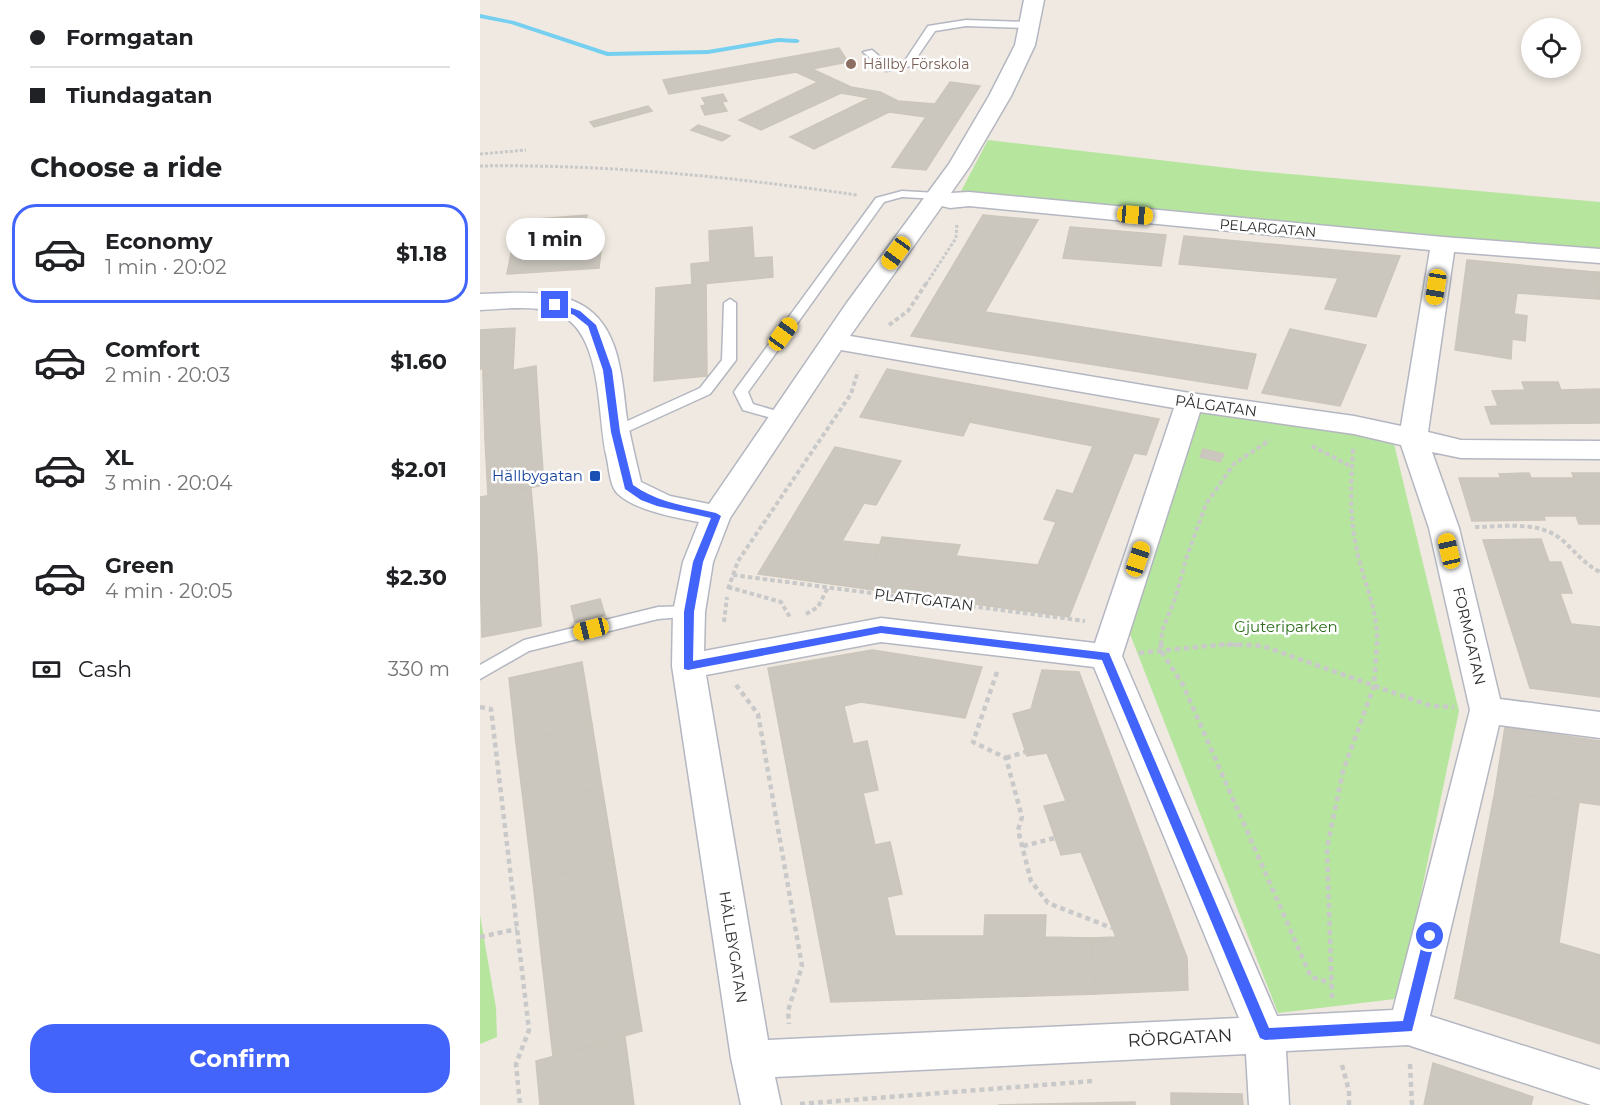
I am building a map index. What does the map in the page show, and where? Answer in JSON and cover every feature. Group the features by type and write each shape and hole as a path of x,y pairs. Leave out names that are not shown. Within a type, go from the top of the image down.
{"street":[{"name":"HÄLLBYGATAN","path":"761,1105 751,1058 688,666 689,612 698,562 716,516 834,341 959,166 1000,96 1025,45 1034,0"},
{"name":"PELARGATAN","path":"937,196 950,201 969,199 1443,244 1600,256"},
{"name":"FORMGATAN","path":"1408,1027 1486,710 1444,528 1413,438 1443,244"},
{"path":"480,302 512,301 555,305 577,313 592,325 608,370 615,432 628,487 644,498 660,504 716,516"},
{"name":"PÅLGATAN","path":"834,341 1190,402 1354,425 1461,449 1600,450"},
{"path":"1190,402 1110,641 1265,1034 1269,1105"},
{"path":"688,666 881,630 1110,641"},
{"path":"1486,710 1600,725"},
{"name":"RÖRGATAN","path":"751,1058 793,1059 1408,1027 1600,1089"}],"lane":[{"path":"868,52 886,68 907,64 932,28 966,23 1029,25"},
{"path":"783,417 748,407 741,392 880,200 902,194 937,196"},
{"path":"615,432 705,391 729,360 730,303"},
{"path":"480,673 524,646 658,613 689,612"}],"path":[{"path":"480,154 526,150"},
{"path":"480,166 570,166 675,171 858,195"},
{"path":"1349,1105 1349,1091 1333,1030 1327,848 1343,771 1374,686 1378,626 1356,547 1350,506 1354,425"},
{"path":"1281,440 1269,440 1234,464 1206,504 1175,599 1162,631 1161,651 1187,696 1311,977 1331,983"},
{"path":"1303,441 1352,467"},
{"path":"1476,527 1537,528 1556,535 1587,566 1600,572"},
{"name":"PLATTGATAN","path":"733,575 828,587 1161,651 1227,644 1263,646 1431,706 1486,710"},
{"path":"728,587 782,602 792,622 818,607 828,587"},
{"path":"997,670 973,742 1006,758 1025,752"},
{"path":"480,707 490,709 529,1030 516,1064 520,1105"},
{"path":"1006,758 1022,818 1018,830 1031,880 1048,903 1112,928"},
{"path":"1023,846 1055,838"},
{"path":"480,937 517,929"},
{"path":"800,1104 1103,1080"}],"green space":[{"path":"988,140 1245,170 1600,202 1600,252 959,195"},
{"name":"Gjuteriparken","path":"1201,413 1393,440 1459,711 1413,932 1395,999 1278,1013 1128,629"},
{"path":"480,915 496,1008 497,1037 480,1044"}],"building":[{"path":"839,48 848,62 812,69 851,87 880,92 898,101 935,104 950,82 980,86 926,170 892,167 926,117 889,112 814,149 790,137 870,98 841,93 761,130 739,120 818,82 796,72 669,94 663,80"},
{"path":"723,94 727,101 722,102 727,111 705,115 701,106 706,105 702,98"},
{"path":"648,106 652,111 594,127 590,122"},
{"path":"698,125 730,136 722,141 691,130"},
{"path":"587,215 583,244 602,242 599,268 507,274 512,248 531,246 536,219"},
{"path":"983,215 1038,220 985,312 1256,354 1247,389 911,336"},
{"path":"752,227 754,258 772,257 773,277 692,285 691,264 710,262 709,231"},
{"path":"1070,227 1166,235 1161,266 1063,258"},
{"path":"1184,236 1400,256 1376,317 1325,309 1338,278 1179,264"},
{"path":"1467,260 1594,272 1598,299 1517,293 1514,314 1527,316 1525,341 1512,339 1511,359 1455,350"},
{"path":"1594,272 1600,272 1600,299 1598,299"},
{"path":"706,283 707,376 654,381 656,288"},
{"path":"515,328 513,370 483,376 483,369 480,369 480,330"},
{"path":"1290,329 1366,345 1340,406 1262,393"},
{"path":"536,366 540,430 485,439 483,376"},
{"path":"887,369 986,387 963,436 860,417"},
{"path":"1522,382 1558,382 1561,390 1600,389 1600,423 1491,424 1485,407 1498,406 1492,391 1525,390"},
{"path":"986,387 1159,419 1146,455 1134,453 1069,617 867,589 882,537 960,545 956,556 1038,565 1056,522 1044,519 1057,490 1073,494 1093,446 969,422"},
{"path":"540,430 544,485 488,496 485,439"},
{"path":"835,447 901,461 876,505 864,503 842,541 879,545 867,589 758,574"},
{"path":"1203,449 1224,454 1220,462 1200,457"},
{"path":"1529,473 1531,478 1574,478 1572,473 1600,473 1600,524 1579,524 1576,516 1544,516 1545,520 1472,521 1459,478 1501,478 1499,474"},
{"path":"531,488 537,557 480,568 480,497"},
{"path":"1541,539 1549,562 1561,562 1572,593 1560,593 1571,624 1600,627 1600,697 1530,688 1483,540"},
{"path":"537,557 541,626 482,637 480,568"},
{"path":"600,599 605,615 575,622 571,606"},
{"path":"872,650 982,667 965,718 861,702 844,706 853,744 867,741 878,790 863,793 875,845 890,842 902,894 887,897 895,936 984,936 985,915 1046,915 1045,937 1091,938 1096,994 831,1002 768,668"},
{"path":"582,662 592,724 516,743 509,678"},
{"path":"1042,670 1079,672 1187,958 1188,990 1096,994 1091,938 1116,937 1081,852 1061,855 1044,806 1066,801 1047,753 1027,756 1013,714 1031,709"},
{"path":"592,724 602,787 524,807 516,743"},
{"path":"1505,727 1600,741 1600,805 1495,791"},
{"path":"602,787 614,860 533,882 524,807"},
{"path":"1495,791 1579,802 1559,943 1455,998"},
{"path":"614,860 627,939 542,962 533,882"},
{"path":"627,939 642,1031 553,1056 542,962"},
{"path":"1559,943 1600,955 1600,1044 1455,998"},
{"path":"625,1037 634,1105 540,1105 536,1061"},
{"path":"1433,1063 1533,1097 1531,1105 1424,1105"},
{"path":"1171,1093 1242,1094 1243,1105 1171,1105"},
{"path":"1135,1102 1135,1105 998,1105"}],"waterway":[{"path":"480,16 512,22 607,54 708,52 778,40 797,41"}],"place":[{"name":"Hällby Förskola","path":"851,64"},
{"name":"Hällbygatan","path":"595,476"}],"route":[{"path":"555,305 577,313 592,325 608,370 615,432 628,487 644,498 660,504 716,516 698,562 689,612 688,666 881,630 1106,656 1265,1034 1408,1027 1430,936"}]}
